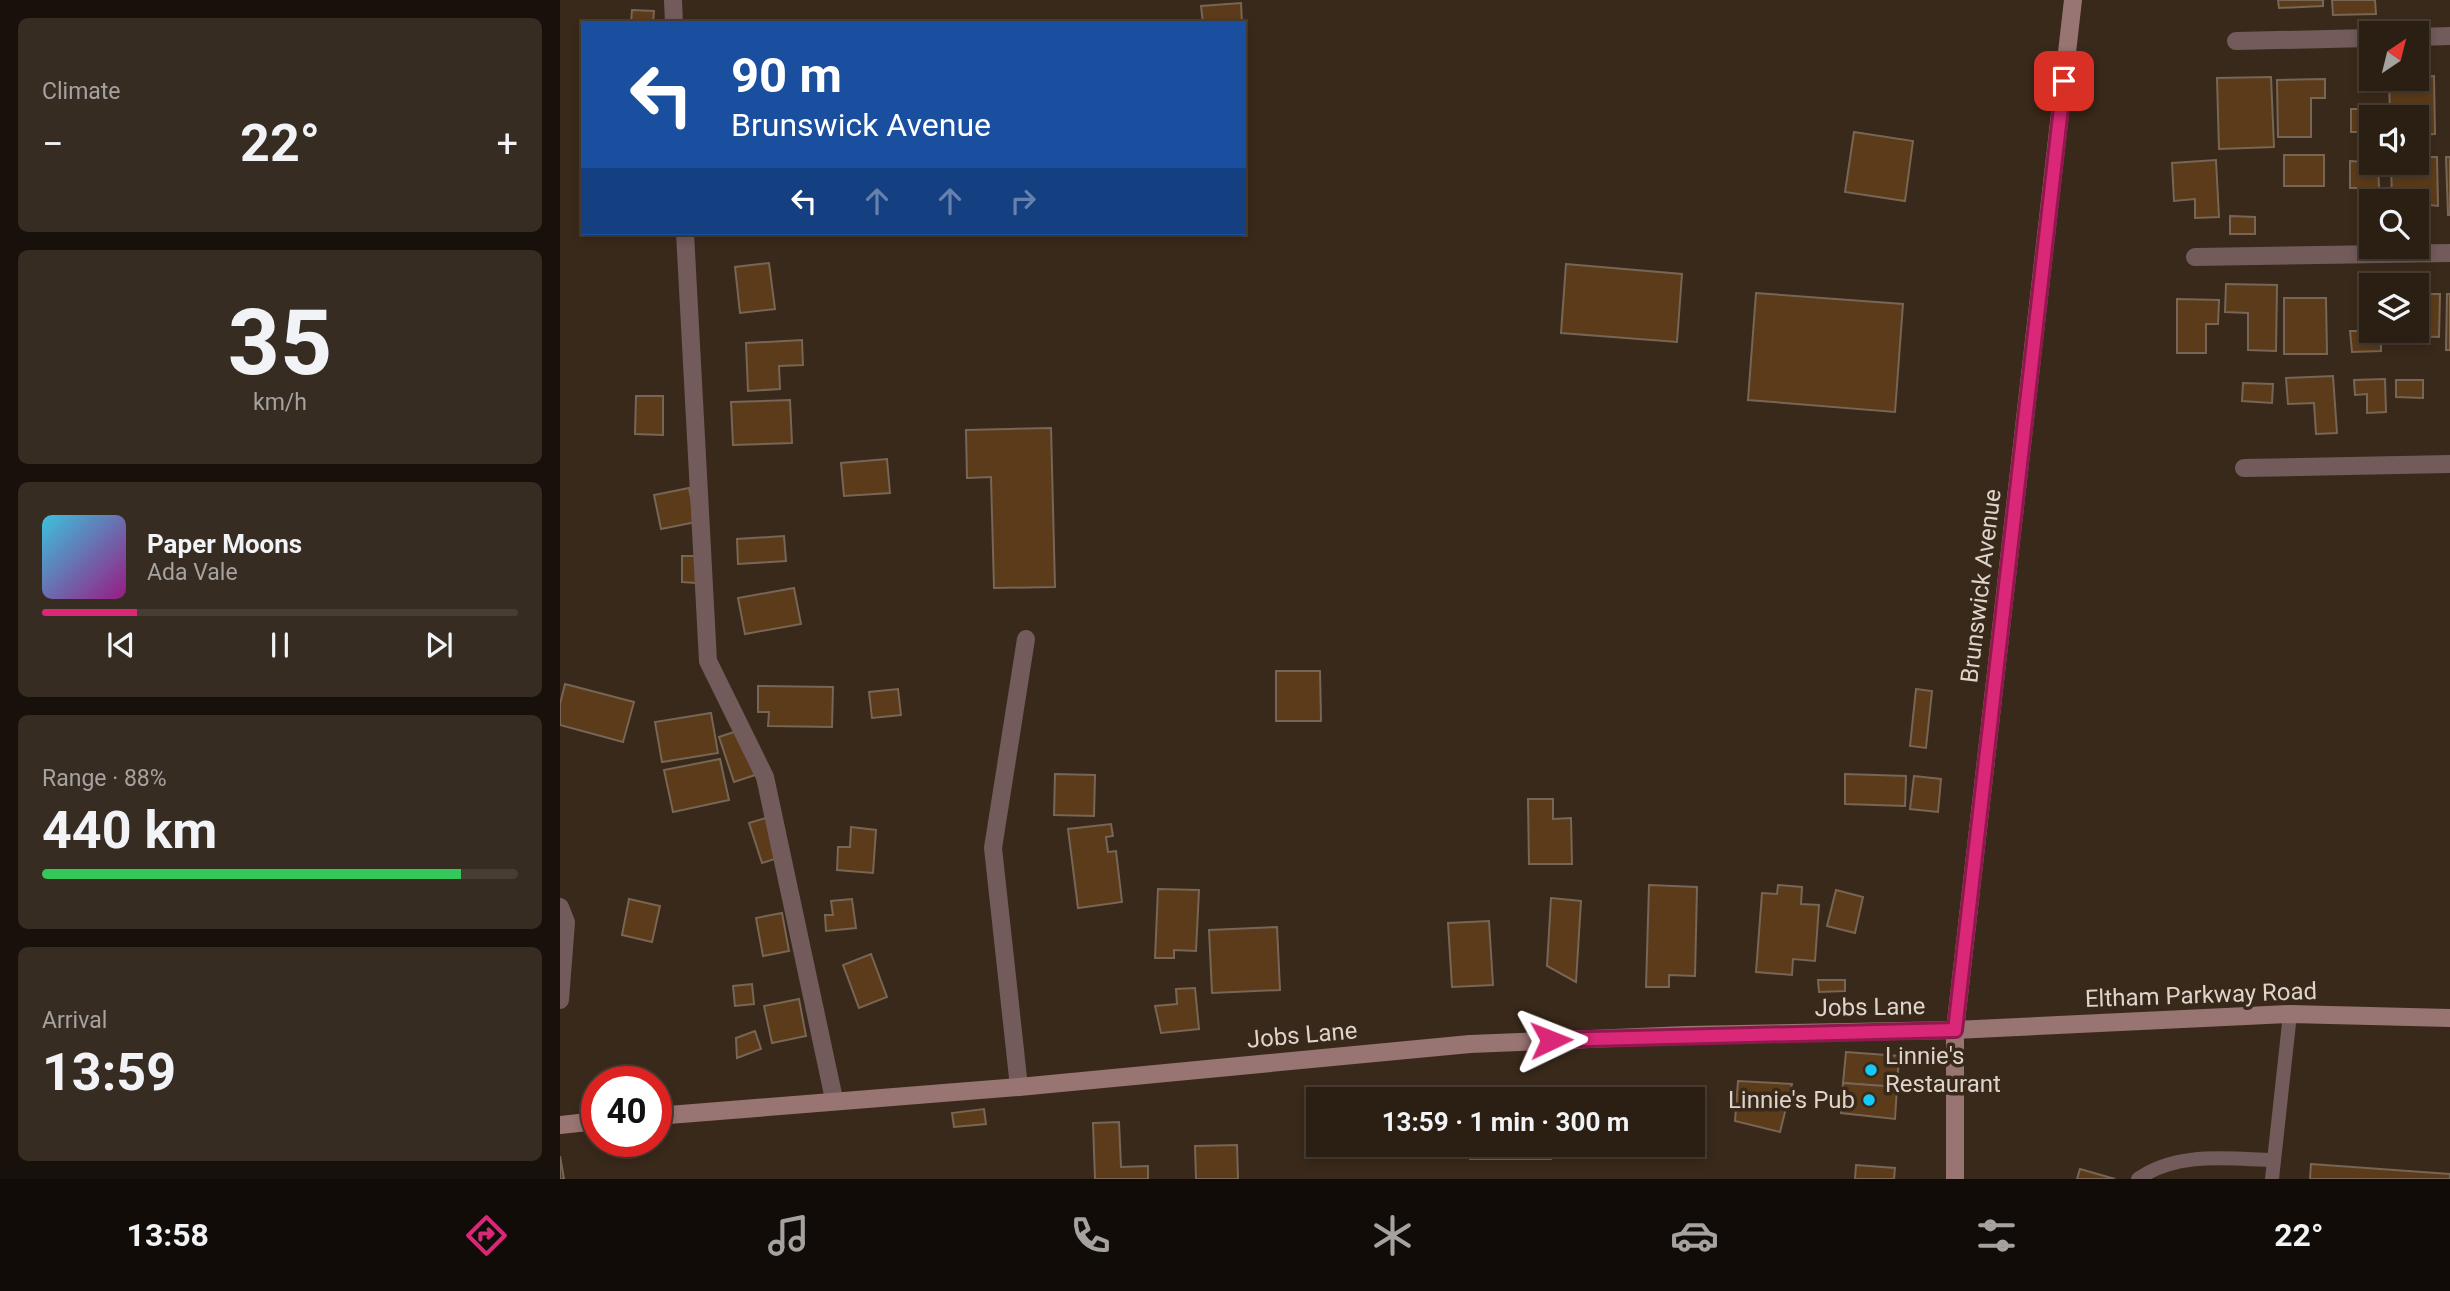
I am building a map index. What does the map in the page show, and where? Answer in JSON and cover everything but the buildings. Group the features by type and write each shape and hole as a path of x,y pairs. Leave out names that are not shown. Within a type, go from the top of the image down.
{"street":[{"path":"673,0 674,21"},
{"name":"Brunswick Avenue","path":"1955,1179 1955,1030 2073,0"},
{"path":"2429,37 2450,36"},
{"path":"2236,41 2359,38"},
{"path":"685,235 708,661 765,777 834,1099"},
{"path":"2195,257 2450,253"},
{"path":"2244,468 2450,464"},
{"path":"1019,1087 993,848 1026,639"},
{"path":"560,907 566,922 560,1000"},
{"name":"Eltham Parkway Road","path":"1955,1030 2290,1014 2450,1017"},
{"name":"Jobs Lane","path":"672,1114 834,1099 1019,1087 1470,1044 1686,1035 1955,1030"},
{"path":"560,1125 581,1123"}],"lane":[{"path":"2272,1179 2290,1014"},
{"path":"2138,1179 2156,1166 2195,1158 2274,1160"}],"place":[{"name":"Linnie's Restaurant","path":"1871,1070"},
{"name":"Linnie's Pub","path":"1869,1100"}],"route":[{"path":"1551,1040 1955,1030 2064,81"}]}
